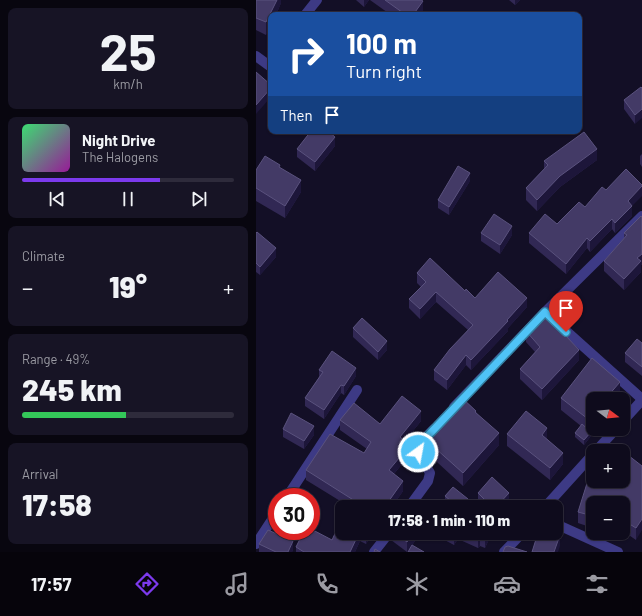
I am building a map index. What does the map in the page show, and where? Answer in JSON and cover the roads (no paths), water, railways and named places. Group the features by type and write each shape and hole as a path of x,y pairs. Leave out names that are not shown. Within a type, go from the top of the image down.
{"street":[{"path":"307,12 317,0"},
{"path":"256,56 268,62"},
{"path":"414,500 428,481 430,473 418,452 422,442 545,312 642,216"},
{"path":"545,312 642,399 630,413"},
{"path":"293,488 357,390"},
{"path":"602,444 610,436"},
{"path":"551,500 586,462"},
{"path":"256,544 268,526"},
{"path":"563,527 618,552"},
{"path":"374,552 383,540"},
{"path":"504,552 515,540"}]}
